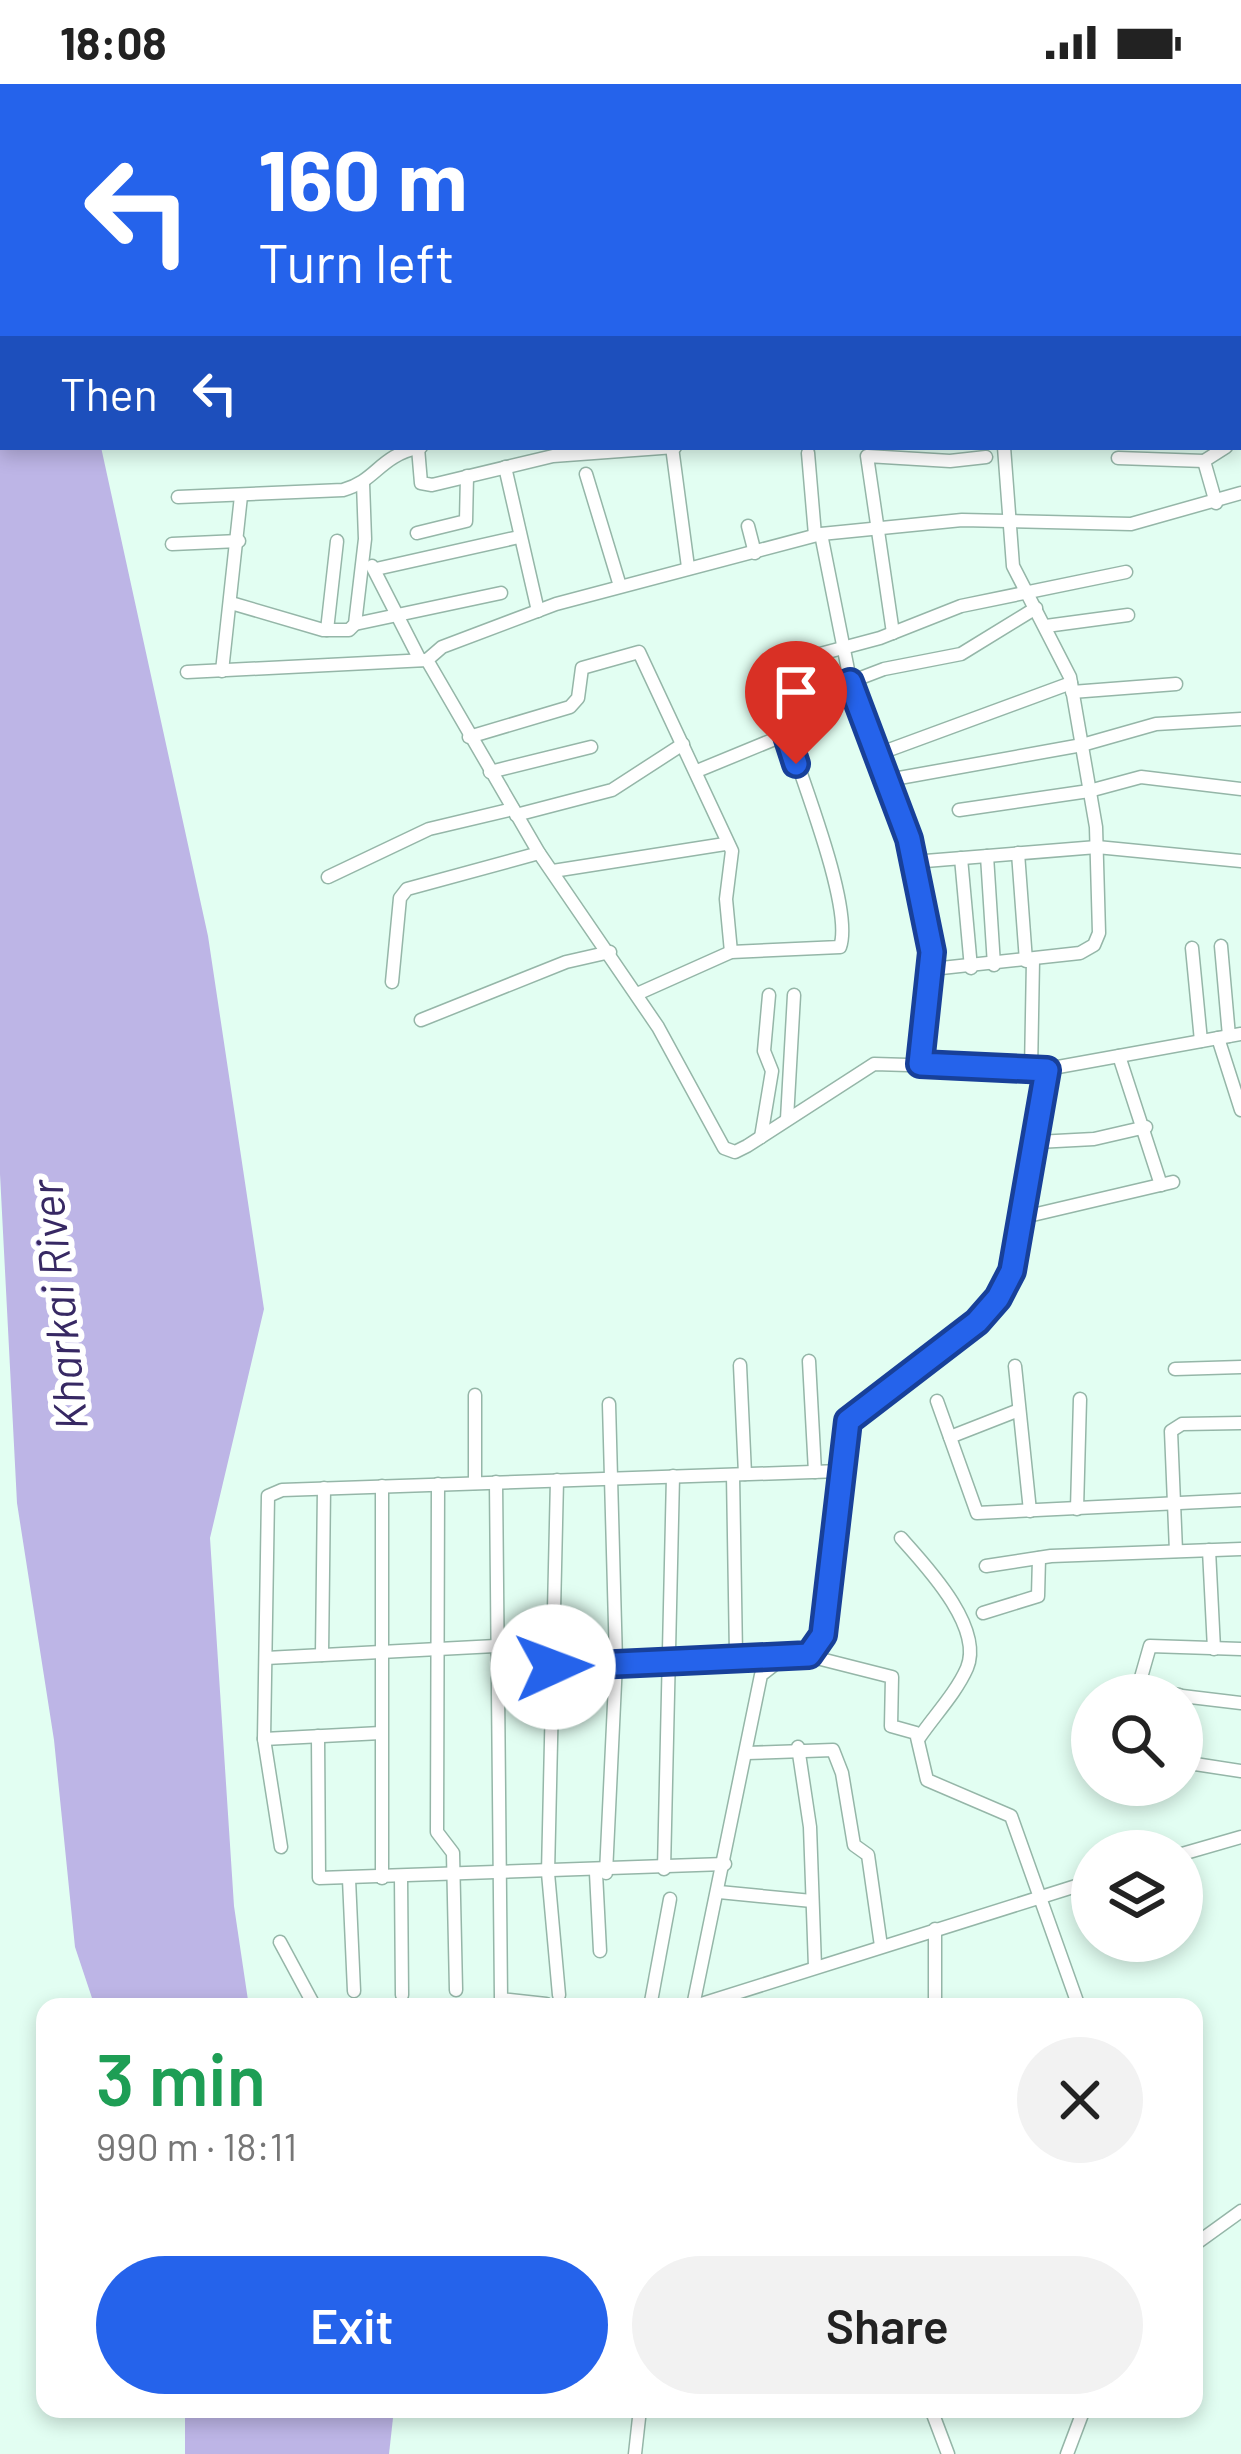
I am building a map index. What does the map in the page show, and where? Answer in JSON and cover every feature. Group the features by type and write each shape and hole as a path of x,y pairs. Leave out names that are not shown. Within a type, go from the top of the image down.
{"street":[{"path":"178,497 343,490 363,483 386,457 409,450"},
{"path":"419,450 424,485 570,454 629,450"},
{"path":"673,450 688,567"},
{"path":"932,970 1079,953 1098,939 1096,847 1072,688 1013,566 1004,450"},
{"path":"1118,458 1204,461 1219,450"},
{"path":"808,453 818,534 850,682 914,862 932,970 920,1064"},
{"path":"893,633 867,456 950,461 986,457"},
{"path":"1204,461 1216,503"},
{"path":"505,467 538,611"},
{"path":"586,474 620,586"},
{"path":"417,533 466,521 467,476"},
{"path":"355,625 363,560 363,483"},
{"path":"187,672 424,660 442,647 538,611 818,534 874,526 1008,520 1131,524 1241,493"},
{"path":"222,671 242,496"},
{"path":"748,526 755,553"},
{"path":"376,569 519,537"},
{"path":"172,544 238,541"},
{"path":"327,630 337,541"},
{"path":"363,560 376,569 424,660 539,853 637,994 724,1148 735,1152 874,1064 1047,1070 1229,1036"},
{"path":"760,670 893,633 939,613 1126,572"},
{"path":"231,603 327,630 501,593"},
{"path":"637,994 731,952 828,951 843,940 828,859 787,734 787,706 898,665 961,654 1036,608"},
{"path":"1046,626 1128,615"},
{"path":"469,736 570,707 578,698 581,668 640,652 697,771 724,844 732,851 726,899 731,952"},
{"path":"878,754 1072,688 1177,684"},
{"path":"888,780 1082,745 1156,724 1241,719"},
{"path":"697,771 787,734"},
{"path":"328,877 430,829 612,790 683,744"},
{"path":"490,772 591,747"},
{"path":"959,810 1152,776 1241,789"},
{"path":"553,871 724,844"},
{"path":"914,862 1096,847 1241,861"},
{"path":"392,982 400,898 406,890 539,853"},
{"path":"1018,853 1030,961 1031,1071"},
{"path":"987,856 994,965"},
{"path":"961,858 971,968"},
{"path":"1221,946 1241,1110"},
{"path":"1192,948 1201,1041"},
{"path":"421,1021 566,962 610,952"},
{"path":"761,1137 772,1066 764,1051 770,995"},
{"path":"787,1119 794,995"},
{"path":"1024,1217 1167,1184 1119,1056"},
{"path":"809,1655 823,1635 848,1421 957,1338 998,1298 1012,1271 1024,1217 1047,1070"},
{"path":"1037,1142 1078,1142 1146,1127"},
{"path":"809,1360 815,1472"},
{"path":"736,1655 740,1365"},
{"path":"1015,1366 1030,1511"},
{"path":"1175,1370 1241,1367"},
{"path":"475,1395 475,1483"},
{"path":"1077,1509 1080,1399"},
{"path":"937,1401 977,1513 1241,1500"},
{"path":"600,1951 616,1661 609,1405"},
{"path":"950,1437 1019,1410"},
{"path":"1176,1551 1171,1431 1182,1424 1241,1423"},
{"path":"281,1847 264,1738 268,1496 324,1488 841,1471"},
{"path":"664,1869 674,1477"},
{"path":"552,1998 548,1874 557,1480"},
{"path":"496,1483 501,1998"},
{"path":"438,1484 437,1832 453,1853 456,1990"},
{"path":"382,1486 382,1878"},
{"path":"322,1654 324,1488"},
{"path":"901,1538 944,1588 970,1647 966,1670 919,1738 924,1773 933,1786 1011,1816 1076,1998"},
{"path":"986,1566 1039,1558 1241,1549"},
{"path":"1209,1550 1214,1649"},
{"path":"983,1613 1038,1596 1039,1558"},
{"path":"266,1658 553,1643"},
{"path":"1142,1674 1150,1646 1241,1649"},
{"path":"553,1667 736,1655 778,1661 809,1655 892,1677 891,1726 919,1738"},
{"path":"693,1998 761,1675 778,1661"},
{"path":"1203,1698 1241,1703"},
{"path":"264,1738 381,1733"},
{"path":"318,1736 319,1878 601,1873 725,1864"},
{"path":"746,1754 828,1747 837,1756 854,1845 868,1855 881,1946"},
{"path":"798,1748 810,1827 815,1967"},
{"path":"1203,1765 1241,1771"},
{"path":"1203,1849 1241,1837"},
{"path":"401,1877 402,1995"},
{"path":"350,1879 354,1991"},
{"path":"720,1998 1071,1887"},
{"path":"719,1892 812,1901"},
{"path":"652,1998 670,1899"},
{"path":"935,1929 935,1998"},
{"path":"280,1942 310,1998"},
{"path":"1203,2238 1241,2211"},
{"path":"635,2454 639,2418"},
{"path":"934,2418 948,2454"},
{"path":"1067,2454 1081,2418"}],"water":[{"name":"Kharkai River","path":"0,450 102,450 208,936 264,1309 210,1538 234,1906 248,1998 92,1998 75,1947 54,1740 17,1503 0,1174"},
{"path":"185,2418 393,2418 389,2454 185,2454"}],"route":[{"path":"553,1667 736,1655 801,1660 809,1655 823,1635 848,1421 977,1322 998,1298 1012,1271 1047,1070 920,1064 932,952 909,839 850,682 784,710 784,727 796,764"}]}
